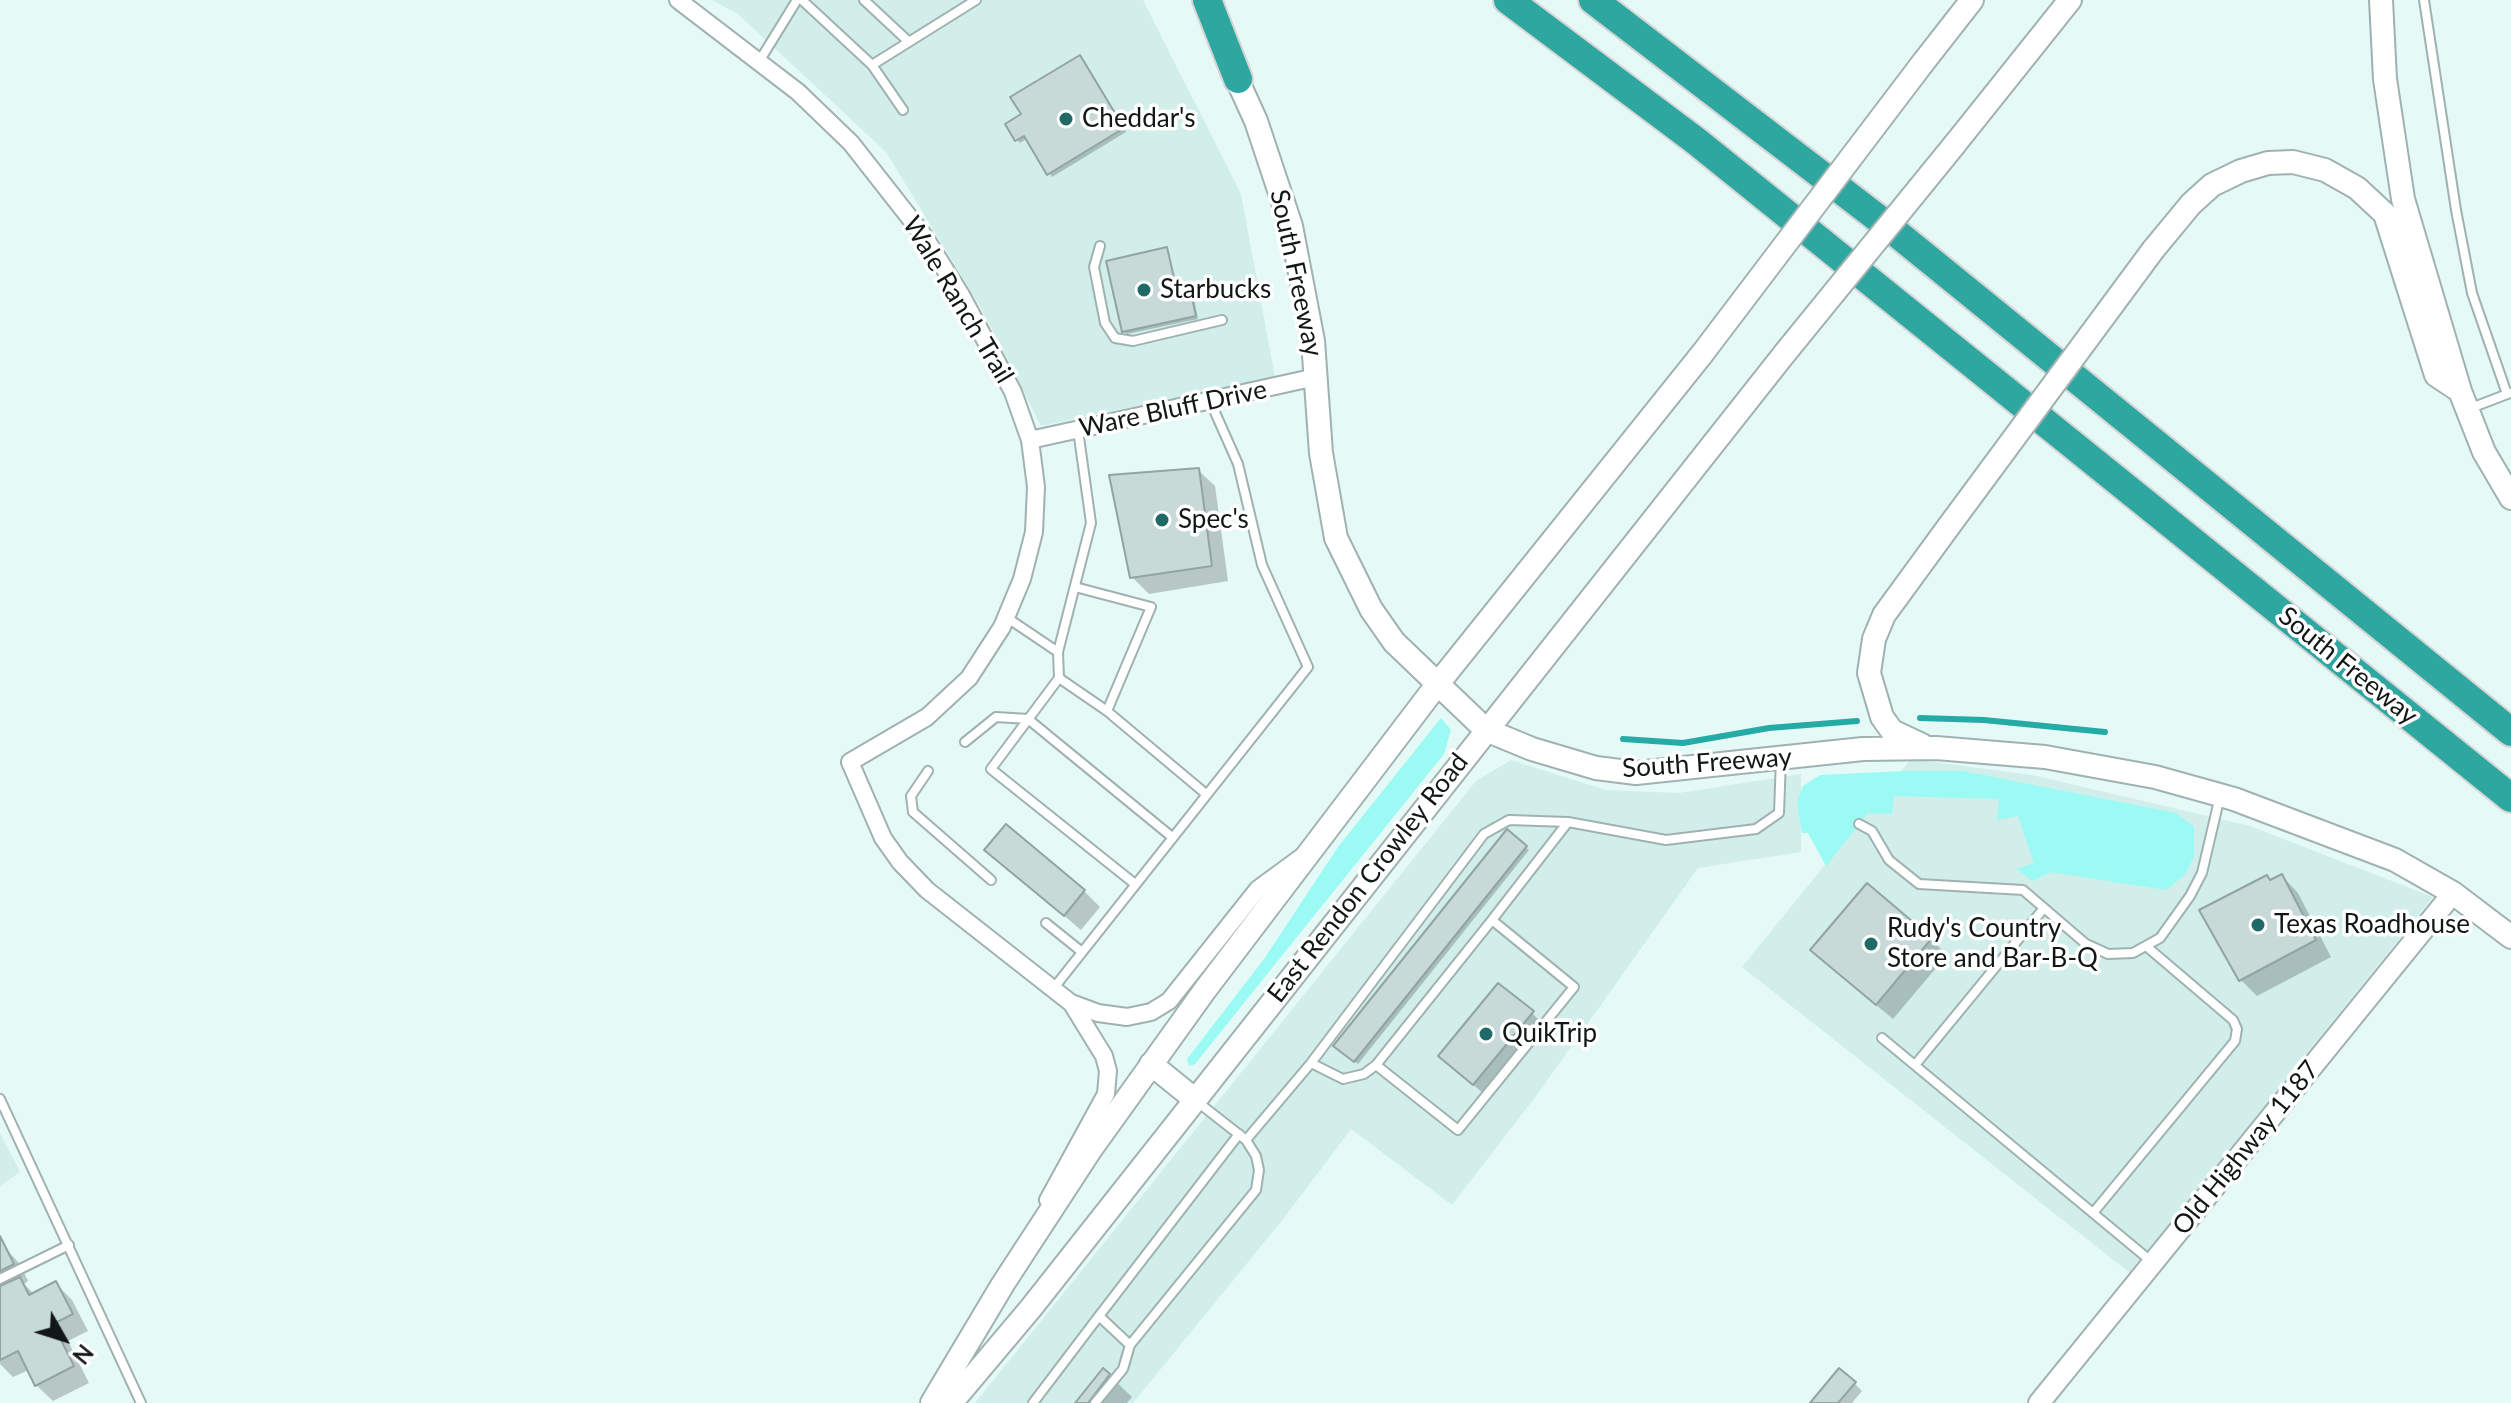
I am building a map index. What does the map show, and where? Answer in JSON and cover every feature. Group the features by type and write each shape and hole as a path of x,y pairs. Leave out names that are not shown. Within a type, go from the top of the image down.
{"highway":[{"path":"1207,0 1238,79"},
{"name":"South Freeway","path":"1508,0 1708,150 2511,798"},
{"name":"South Freeway","path":"1593,0 1884,223 2511,732"}],"main road":[{"name":"South Freeway","path":"1195,0 1238,79 1273,166 1291,226 1311,325 1324,483 1336,538 1371,609 1394,642 1436,686 1486,730 1532,749 1596,768 1636,773 1863,749 1936,748 2045,757 2155,777 2220,795 2395,860 2453,893 2511,937"},
{"path":"932,1403 1037,1231 1151,1064 1436,686 1702,354 1972,0"},
{"name":"East Rendon Crowley Road","path":"951,1403 1031,1308 1193,1098 2070,0"},
{"path":"2381,0 2385,79 2403,199 2463,400 2484,452 2511,498"},
{"path":"1936,748 1916,743 1892,731 1875,702 1869,673 1874,639 1884,615 2153,250 2191,204 2212,185 2241,171 2268,163 2293,162 2325,170 2357,188 2385,214 2436,375 2463,400"},
{"path":"1151,1064 1193,1098"}],"street":[{"name":"Wale Ranch Trail","path":"678,0 760,60 851,143 924,236 1013,392 1030,440 1036,487 1034,532 1022,579 1006,617 969,678 927,717 850,762 883,838 900,862 927,890 1053,989"},
{"name":"Ware Bluff Drive","path":"1030,440 1316,377"},
{"path":"1053,989 1071,1003 1098,1013 1127,1017 1151,1012 1169,1001 1258,889 1276,872 1309,853"},
{"name":"Old Highway 1187","path":"2039,1403 2453,893"},
{"path":"1037,1231 1057,1181 1106,1094 1108,1071 1104,1056 1071,1003"}],"lane":[{"path":"760,60 800,0 872,65 903,110"},
{"path":"864,0 909,42"},
{"path":"872,65 976,0"},
{"path":"2424,0 2472,293 2509,393 2463,400"},
{"path":"1100,246 1094,267 1105,323 1115,338 1133,341 1222,320"},
{"path":"1053,989 1308,667 1262,565 1238,464 1210,401"},
{"path":"1078,429 1091,523 1058,652 1059,678 991,769 1135,884"},
{"path":"1075,587 1151,607 1107,711"},
{"path":"1006,617 1058,652"},
{"path":"1059,678 1107,711 1206,794"},
{"path":"965,742 996,717 1028,719 1172,837"},
{"path":"1033,1403 1243,1137 1311,1063 1484,834 1509,820 1568,822 1666,840 1756,829 1779,813 1781,758"},
{"path":"928,771 911,796 913,812 991,880"},
{"path":"1859,824 1872,831 1889,860 1919,884 2023,890 2086,944 2108,954 2133,953 2160,938 2202,873 2220,795"},
{"path":"1311,1063 1343,1079 1364,1074 1376,1065 1568,822"},
{"path":"1915,1065 2044,908"},
{"path":"1376,1065 1458,1130 1574,987 1492,920"},
{"path":"1046,923 1082,952"},
{"path":"2093,1213 2235,1041 2237,1029 2233,1020 2146,946"},
{"path":"1882,1038 2153,1263"},
{"path":"1095,1403 1123,1369 1130,1345 1256,1190 1259,1170 1256,1156 1243,1137 1193,1098"},
{"path":"0,1099 140,1400 127,1403"},
{"path":"0,1279 69,1245"},
{"path":"1099,1316 1130,1345"}],"shaded area":[{"path":"712,0 1143,0 1241,194 1275,377 1041,426 981,308 886,152 738,14"},
{"path":"1441,718 1451,730 1444,754 1195,1064 1189,1066 1187,1059 1264,959 1338,847"},
{"path":"1911,759 2032,775 2250,826 2433,897 2130,1273 1742,967"},
{"path":"1511,760 1606,790 1679,793 1801,774 1801,852 1698,868 1539,1092 1452,1205 1351,1129 1284,1218 1133,1403 975,1403 1476,781"},
{"path":"1963,771 2176,813 2194,827 2194,856 2185,875 2166,890 2050,872 2033,881 2016,869 2034,863 2018,816 1997,820 1999,799 1894,796 1892,814 1868,813 1826,866 1808,833 1802,833 1797,801 1803,786 1820,775"},
{"path":"0,1133 20,1172 0,1186"}],"building":[{"name":"Cheddar's","path":"1080,55 1124,128 1047,175 1024,136 1015,141 1005,124 1021,114 1010,97"},
{"name":"Starbucks","path":"1167,247 1177,291 1190,288 1196,316 1122,332 1106,261"},
{"name":"Spec's","path":"1199,468 1212,566 1130,578 1109,475"},
{"path":"1006,824 1085,890 1064,916 984,850"},
{"path":"1507,829 1527,846 1354,1062 1333,1046"},
{"name":"Texas Roadhouse","path":"2282,874 2316,940 2239,981 2199,910 2267,875 2270,880"},
{"name":"Rudy's Country Store and Bar-B-Q","path":"1867,883 1932,938 1876,1005 1810,950"},
{"name":"QuikTrip","path":"1498,983 1534,1011 1473,1085 1438,1056"},
{"path":"0,1236 14,1264 0,1271"},
{"path":"20,1277 29,1295 56,1281 73,1314 53,1324 74,1366 35,1386 18,1351 0,1360 0,1286"},
{"path":"1103,1368 1110,1374 1088,1403 1075,1403"},
{"path":"1839,1368 1856,1382 1838,1403 1810,1403"}],"waterway":[{"path":"1920,718 1984,720 2105,732"},
{"path":"1623,739 1683,743 1769,728 1857,721"}],"place":[{"name":"Cheddar's","path":"1066,119"},
{"name":"Starbucks","path":"1144,290"},
{"name":"Spec's","path":"1162,520"},
{"name":"Texas Roadhouse","path":"2258,925"},
{"name":"Rudy's Country Store and Bar-B-Q","path":"1871,944"},
{"name":"QuikTrip","path":"1486,1034"}]}
